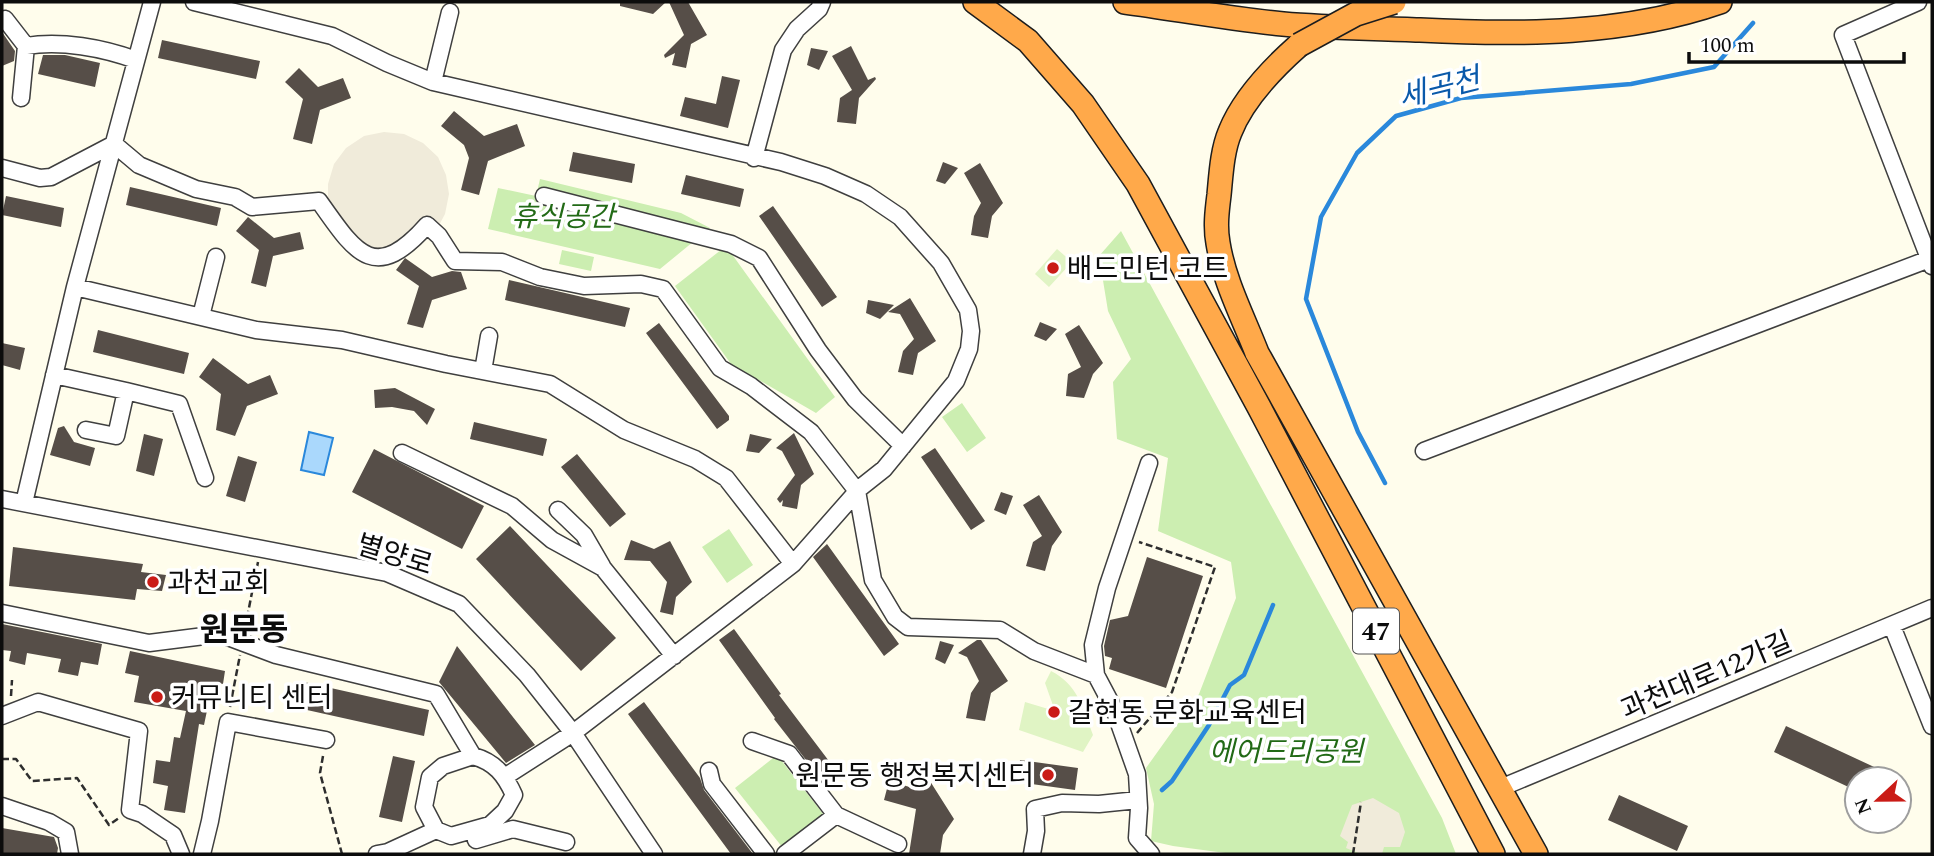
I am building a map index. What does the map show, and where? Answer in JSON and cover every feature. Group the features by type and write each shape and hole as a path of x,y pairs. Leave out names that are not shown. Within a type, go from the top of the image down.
{"highway":[{"name":"47","path":"975,2 1028,41 1083,104 1138,184 1259,407 1490,850"},
{"path":"1125,2 1283,24 1478,33 1558,31 1622,24 1685,14 1720,2"},
{"path":"1394,2 1356,14 1299,45 1253,93 1230,132 1221,175 1217,242 1229,285 1257,353 1536,854"}],"street":[{"path":"24,503 75,287 152,2"},
{"path":"194,2 332,36 433,82 754,158 781,162 825,176 866,194 900,217 941,263 959,290 968,310 971,331 966,357 956,381 884,469 857,491 793,564 573,733 506,776"},
{"path":"754,158 783,50 797,29 819,9 822,2"},
{"path":"1424,451 1931,261 1843,35 1919,2"},
{"path":"433,82 450,12"},
{"path":"5,19 26,46 22,98"},
{"path":"26,46 41,43 112,51 136,60"},
{"path":"2,169 40,178 51,177 114,144"},
{"path":"114,144 139,165 196,189 235,197 252,207 319,201 358,252 373,257 392,255 415,239 427,225 439,236 455,261 502,262 540,277 583,286 641,284 663,289 720,368 751,386 811,432 857,491 873,580 895,617 908,627 1000,630 1034,651 1096,675"},
{"path":"544,196 732,244 759,258 818,350 848,389 903,446"},
{"path":"201,316 216,257"},
{"path":"75,287 256,330 342,340 550,384 624,429 695,459 726,478 793,564"},
{"path":"483,371 489,335"},
{"path":"54,375 179,404 205,478"},
{"path":"86,430 116,436 126,391"},
{"path":"402,453 512,506 552,540 603,568"},
{"path":"1149,463 1107,588 1093,645 1096,675 1114,709 1138,775 1137,838 1151,854"},
{"name":"별양로","path":"2,499 387,573 459,604 527,675 573,733 653,854"},
{"path":"558,510 584,535 603,568 674,656"},
{"name":"과천대로12가길","path":"1498,789 1932,608"},
{"path":"2,613 149,643 219,634 276,655 436,694 473,756"},
{"path":"1892,626 1932,726"},
{"path":"1916,685 1932,679"},
{"path":"2,716 38,702 139,731 130,810 142,814 173,835 181,854"},
{"path":"202,854 228,722 326,740"},
{"path":"752,741 789,754 836,815 898,844"},
{"path":"474,842 505,811 514,795 506,776 485,759 473,756 443,766 430,777 425,807 436,830 474,842 513,829 566,842"},
{"path":"709,771 712,784 766,854"},
{"path":"1032,854 1036,831 1035,809 1062,803 1099,804 1139,800"},
{"path":"2,806 49,822 66,832 70,854"},
{"path":"785,854 836,815"},
{"path":"386,854 436,830"}],"path":[{"path":"1124,537 1215,567 1172,692 1128,744"},
{"path":"326,740 320,773 342,854"},
{"path":"2,759 16,759 32,781 77,778 109,825 130,810"},
{"path":"1353,854 1361,803"}],"green space":[{"name":"휴식공간","path":"540,179 681,213 710,228 660,269 488,229 498,188 536,196"},
{"name":"에어드리공원","path":"1121,231 1442,818 1456,854 1233,854 1151,841 1154,804 1146,768 1199,694 1236,598 1231,562 1158,531 1168,458 1117,439 1113,382 1131,359 1108,311 1099,256"},
{"name":"휴식공간","path":"726,246 835,397 816,413 731,364 675,286"},
{"name":"배드민턴 코트","path":"1057,249 1072,262 1049,287 1035,274"},
{"path":"562,250 594,257 591,271 559,264"},
{"path":"962,403 986,438 967,452 942,417"},
{"path":"729,529 753,565 727,583 702,547"},
{"name":"갈현동 문화교육센터","path":"1051,671 1073,690 1086,716 1093,735 1083,752 1019,730 1025,702 1055,711 1045,683"},
{"path":"777,755 824,815 783,848 735,788"}],"shaded area":[{"path":"384,132 404,134 423,143 438,157 446,175 449,194 445,214 436,231 421,244 403,252 365,249 328,204 328,184 334,164 346,148 364,136"},
{"path":"1373,798 1399,813 1405,832 1400,847 1384,847 1382,854 1361,854 1346,848 1348,842 1340,836 1352,805"}],"water":[{"path":"309,432 333,438 324,475 301,470"}],"building":[{"path":"620,2 666,2 653,14 620,6"},
{"path":"669,2 688,2 707,35 691,44 686,68 672,65 675,53 665,58 664,55 684,35"},
{"path":"2,32 15,51 14,61 2,66"},
{"path":"162,40 260,61 256,79 158,58"},
{"path":"851,46 868,80 875,77 876,79 859,98 856,124 837,122 840,98 852,90 832,56"},
{"path":"811,48 828,51 819,70 807,65"},
{"path":"43,55 65,55 100,63 95,87 38,74"},
{"path":"299,68 318,87 343,78 351,98 320,110 312,144 293,139 303,99 285,82"},
{"path":"722,76 740,80 728,128 680,116 685,97 716,104"},
{"path":"454,111 484,136 517,124 525,146 488,161 479,195 461,190 469,158 464,145 441,126"},
{"path":"573,152 635,164 632,183 569,171"},
{"path":"943,162 958,168 945,184 936,181"},
{"path":"980,163 1003,203 992,216 988,238 971,235 974,216 981,203 964,173"},
{"path":"686,175 744,189 740,207 681,194"},
{"path":"130,187 221,208 217,226 126,205"},
{"path":"6,196 64,208 61,227 2,215"},
{"path":"773,206 837,297 822,307 759,216"},
{"path":"248,217 274,238 300,232 304,249 273,256 266,287 251,283 259,250 236,231"},
{"path":"405,258 432,277 452,271 461,272 467,289 432,300 423,328 407,324 419,286 396,270"},
{"path":"509,280 630,308 625,327 505,300"},
{"path":"910,298 936,341 918,353 913,375 898,372 903,351 914,339 900,314 888,312"},
{"path":"868,300 894,305 880,319 866,313"},
{"path":"1040,322 1057,329 1046,341 1034,336"},
{"path":"659,323 729,416 729,420 717,429 646,333"},
{"path":"1079,325 1103,363 1093,374 1084,398 1066,396 1068,374 1081,367 1065,334"},
{"path":"98,330 189,353 184,374 93,352"},
{"path":"2,343 25,348 20,370 2,365"},
{"path":"213,358 248,384 270,375 278,394 247,406 235,436 216,430 221,394 199,377"},
{"path":"395,388 435,409 427,425 414,411 392,407 375,408 374,390"},
{"path":"474,422 547,439 543,456 470,439"},
{"path":"64,426 74,442 95,448 90,466 50,455 58,428"},
{"path":"794,433 814,474 801,485 797,509 782,506 783,500 780,503 777,499 795,475 782,451 776,448"},
{"path":"144,434 163,439 154,476 136,471"},
{"path":"750,434 772,439 759,453 746,451"},
{"path":"935,448 985,521 971,530 921,457"},
{"path":"374,449 484,506 462,549 352,492"},
{"path":"577,454 626,514 610,527 561,467"},
{"path":"238,456 257,462 245,502 226,496"},
{"path":"1001,492 1013,496 1006,515 994,510"},
{"path":"1039,495 1062,532 1052,546 1045,571 1026,566 1033,542 1042,536 1023,505"},
{"path":"510,526 616,638 581,671 476,559"},
{"path":"631,540 654,549 670,541 692,582 676,597 673,615 660,612 667,582 650,561 624,560"},
{"path":"827,544 899,644 884,656 813,557"},
{"path":"13,547 143,564 141,572 166,575 162,591 137,589 135,600 9,586"},
{"path":"1147,557 1203,576 1166,688 1109,669 1112,658 1105,656 1104,646 1110,620 1128,616"},
{"path":"2,624 102,644 98,665 81,662 78,676 58,672 61,659 27,653 25,665 9,661 11,651 2,650"},
{"path":"734,629 781,694 779,695 838,773 824,783 774,719 719,640"},
{"path":"981,640 1008,681 991,693 985,721 966,718 971,693 979,681 967,657 958,653"},
{"path":"940,641 954,645 945,664 935,659"},
{"path":"457,646 535,745 506,763 439,682"},
{"path":"130,651 225,671 223,684 213,682 204,725 199,724 185,813 164,810 168,786 153,783 156,760 170,762 174,737 180,738 186,711 134,702 139,676 125,673"},
{"path":"304,682 429,710 424,736 298,708"},
{"path":"644,702 700,778 704,790 753,854 731,854 628,714"},
{"path":"1786,726 1870,765 1843,765 1843,784 1774,752"},
{"path":"393,756 415,761 402,822 379,817"},
{"name":"원문동 행정복지센터","path":"1020,760 1078,768 1075,790 1017,782"},
{"path":"928,778 954,819 943,835 940,854 909,854 916,809 884,800 889,781 913,788"},
{"path":"1619,795 1688,826 1677,851 1608,820"},
{"path":"2,828 54,837 57,854 2,854"}],"waterway":[{"name":"세곡천","path":"1385,483 1358,432 1306,299 1321,217 1357,153 1396,116 1461,98 1631,84 1714,67 1753,23"},
{"name":"세곡천","path":"1162,790 1172,781 1209,725 1230,685 1244,675 1273,605"}],"place":[{"name":"배드민턴 코트","path":"1053,268"},
{"name":"과천교회","path":"153,582"},
{"name":"커뮤니티 센터","path":"157,697"},
{"name":"갈현동 문화교육센터","path":"1054,712"},
{"name":"원문동 행정복지센터","path":"1048,775"}],"district":[{"name":"원문동","path":"244,629"}]}
